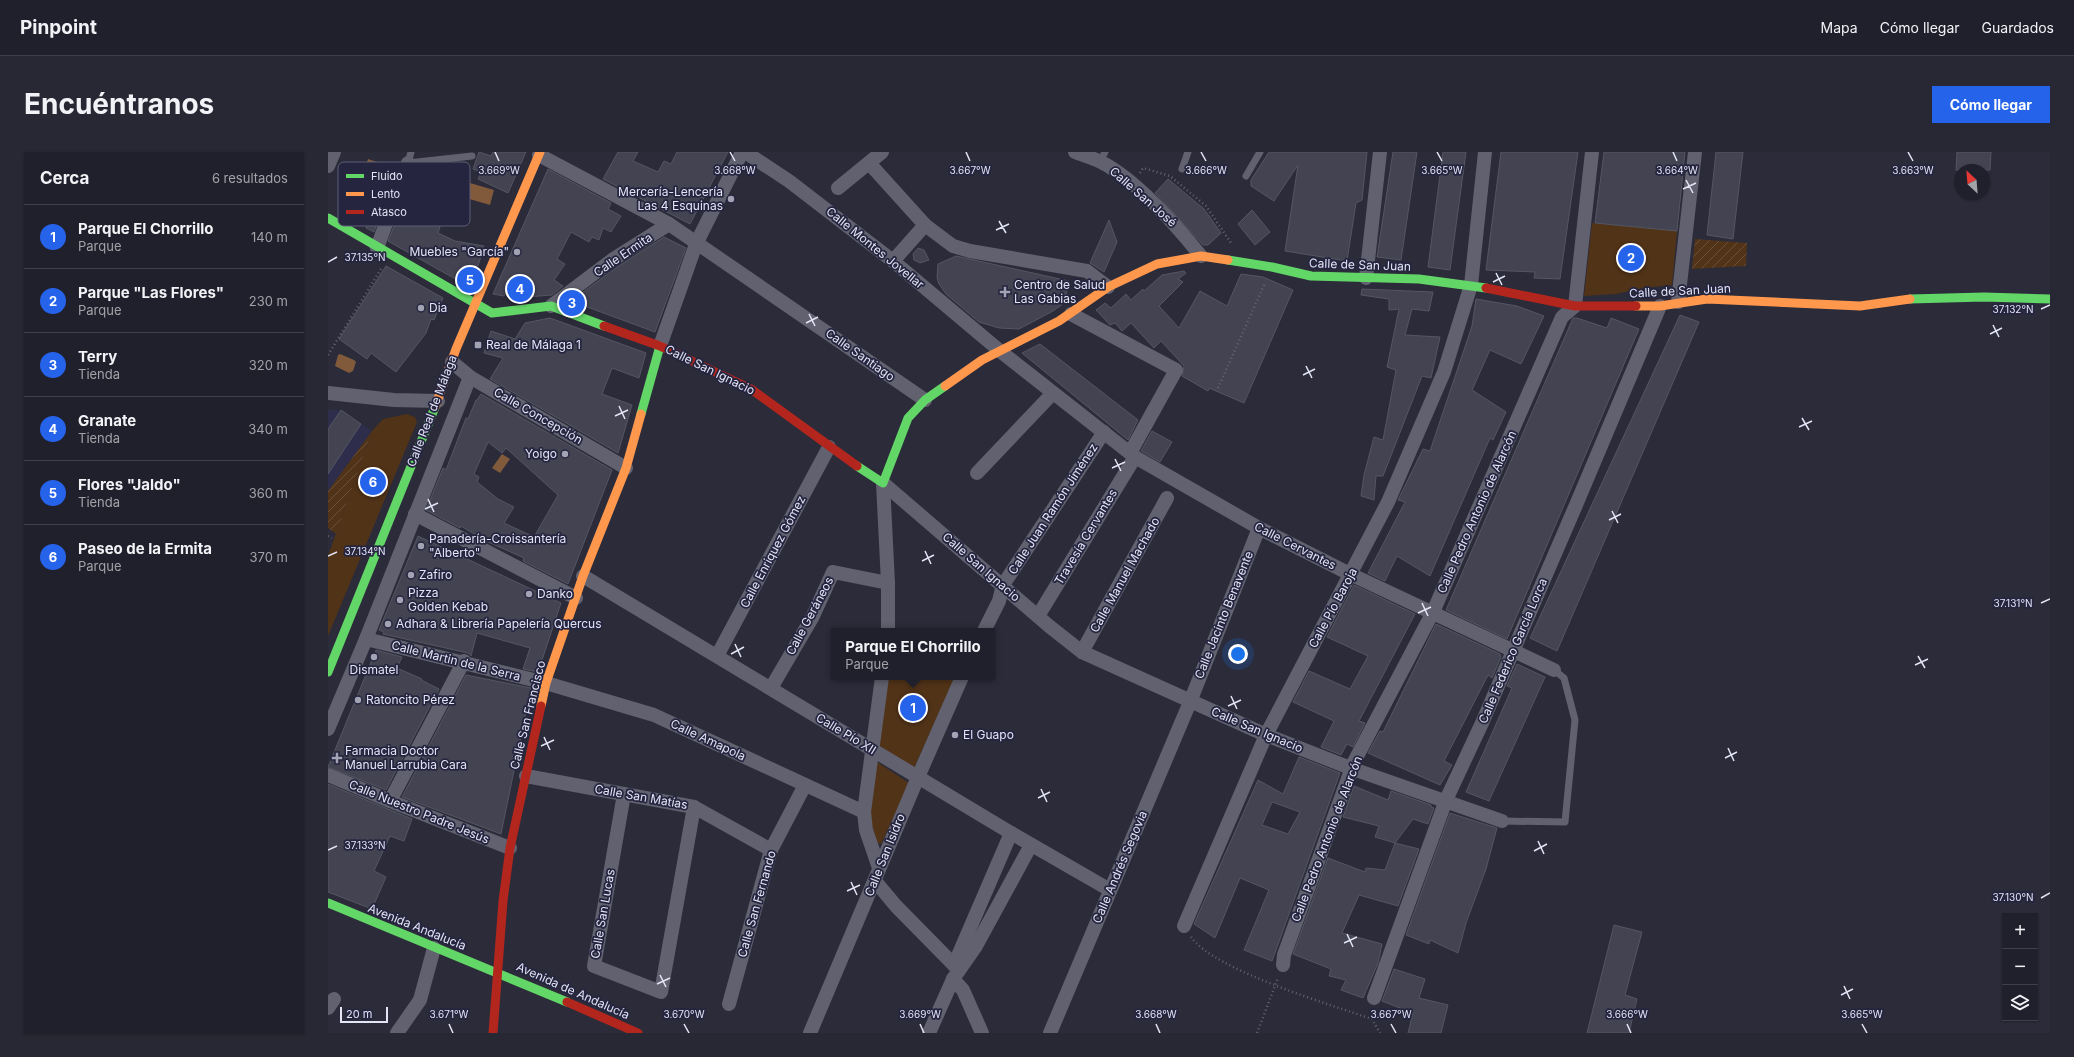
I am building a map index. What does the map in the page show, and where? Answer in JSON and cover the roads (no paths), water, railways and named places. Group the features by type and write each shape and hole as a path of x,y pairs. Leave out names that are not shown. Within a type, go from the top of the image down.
{"street":[{"path":"328,166 334,152"},
{"path":"660,346 696,244 743,152"},
{"name":"Calle Montes Jovellar","path":"743,152 789,181 892,261 1000,351"},
{"path":"838,188 882,152"},
{"name":"Calle San José","path":"1075,152 1101,162 1133,185 1176,225 1201,256"},
{"path":"1366,278 1380,152"},
{"name":"Calle Pío Baroja","path":"1184,926 1266,735 1388,502 1444,372 1471,285 1485,152"},
{"path":"1574,306 1592,152"},
{"path":"1678,302 1695,152"},
{"path":"540,153 669,224 696,244"},
{"name":"Calle Real de Málaga","path":"328,672 438,401 475,305 540,153"},
{"path":"869,163 925,225 953,246 970,251 1088,271 1108,287"},
{"name":"Calle San Ignacio","path":"328,218 338,224"},
{"name":"Calle Ermita","path":"551,306 612,260 669,224"},
{"path":"892,261 925,225"},
{"name":"Calle San Ignacio","path":"341,226 492,314 551,306 660,346 751,389 829,447 883,483 1082,652 1266,735 1353,769 1446,800 1502,821"},
{"path":"377,248 385,226"},
{"name":"Calle Santiago","path":"696,244 925,400"},
{"name":"Calle de San Juan","path":"883,483 908,418 925,400 982,360 1071,314 1108,287 1157,264 1201,256 1272,267 1312,276 1419,279 1471,285 1574,306 1660,306 1678,302 1707,299 1860,306 1912,299 1984,297 2050,299"},
{"name":"Calle Pedro Antonio de Alarcón","path":"1283,965 1284,955 1353,769 1433,612 1562,317 1574,306"},
{"name":"Calle Federico García Lorca","path":"1374,998 1446,800 1513,650 1660,306"},
{"name":"Travesía Cervantes","path":"1038,616 1133,455 1176,370 1071,314"},
{"name":"Calle San Francisco","path":"493,1033 503,901 510,848 546,683 583,576 626,468 660,346"},
{"name":"Calle Cervantes","path":"1000,351 1133,455 1191,491 1259,528 1350,574 1554,670"},
{"name":"Calle Concepción","path":"452,362 470,377 626,468"},
{"name":"Calle Real de Málaga","path":"328,729 366,639 470,377"},
{"path":"328,393 394,400 438,401"},
{"path":"977,473 1053,393"},
{"name":"Calle Juan Ramón Jiménez","path":"1003,585 1104,432"},
{"name":"Calle Enriquez Gómez","path":"717,656 829,447"},
{"path":"883,483 888,583 888,628"},
{"name":"Calle Manuel Machado","path":"1082,652 1167,498"},
{"path":"416,514 576,598"},
{"name":"Calle Jacinto Benavente","path":"1190,702 1259,528"},
{"name":"Calle Geráneos","path":"771,688 812,618 833,572 888,583"},
{"name":"Calle Pío XII","path":"583,576 1031,845 1110,890"},
{"path":"986,628 999,601 1003,585"},
{"name":"Calle Martin de la Serra","path":"366,639 546,683"},
{"path":"390,801 464,662"},
{"path":"882,680 864,812 866,830 877,874 896,906 955,971 982,1033"},
{"name":"Calle San Isidro","path":"810,1033 961,680"},
{"name":"Calle Amapola","path":"546,683 654,715 864,812"},
{"name":"Calle Andrés Segovia","path":"1050,1033 1190,702"},
{"name":"Calle Nuestro Padre Jesús","path":"328,775 510,848"},
{"name":"Calle San Matías","path":"526,776 694,807 771,850"},
{"name":"Calle San Fernando","path":"729,1004 771,850 805,786"},
{"name":"Calle San Lucas","path":"624,794 594,966 661,992 694,807"},
{"path":"929,1033 1011,833"},
{"path":"955,971 976,946 1031,845"},
{"name":"Avenida Andalucía","path":"328,904 434,948 498,972"},
{"path":"397,1033 420,1000 434,948"},
{"name":"Avenida de Andalucía","path":"498,972 638,1033"}],"lane":[{"path":"1182,169 1188,152"},
{"path":"1246,176 1260,152"},
{"path":"409,158 472,156"},
{"path":"1502,821 1565,822 1575,720 1564,678 1554,670"}],"place":[{"name":"Mercería-Lencería Las 4 Esquinas","path":"731,199"},
{"name":"Muebles \"García\"","path":"517,252"},
{"name":"Parque \"Las Flores\"","path":"1631,258"},
{"name":"Flores \"Jaldo\"","path":"470,280"},
{"name":"Granate","path":"520,289"},
{"name":"Centro de Salud Las Gabias","path":"1005,292"},
{"name":"Terry","path":"572,303"},
{"name":"Dia","path":"421,308"},
{"name":"Real de Málaga 1","path":"478,345"},
{"name":"Yoigo","path":"565,454"},
{"name":"Paseo de la Ermita","path":"373,482"},
{"name":"Panadería-Croissantería \"Alberto\"","path":"421,546"},
{"name":"Zafiro","path":"411,575"},
{"name":"Danko","path":"529,594"},
{"name":"Pizza Golden Kebab","path":"400,600"},
{"name":"Adhara & Librería Papelería Quercus","path":"388,624"},
{"name":"Dismatel","path":"374,657"},
{"name":"Ratoncito Pérez","path":"358,700"},
{"name":"Parque El Chorrillo","path":"913,708"},
{"name":"El Guapo","path":"955,735"},
{"name":"Farmacia Doctor Manuel Larrubia Cara","path":"337,758"}]}
